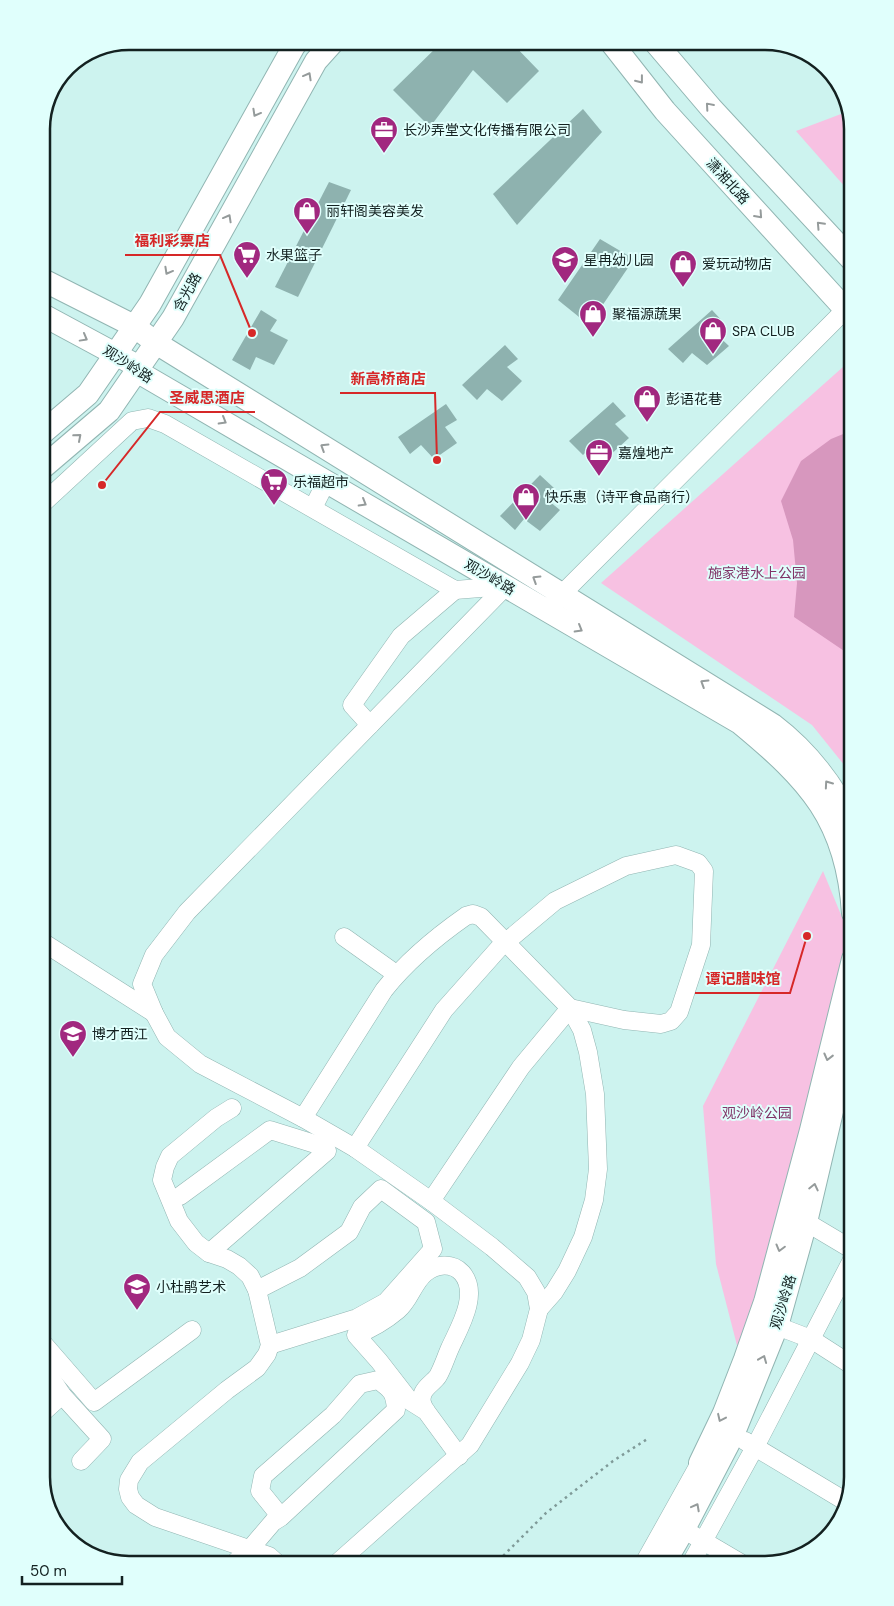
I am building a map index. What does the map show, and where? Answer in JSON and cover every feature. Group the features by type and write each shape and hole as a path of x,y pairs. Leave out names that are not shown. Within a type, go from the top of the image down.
{"main road":[{"name":"含光路","path":"50,426 88,394 150,304 292,50"},
{"name":"含光路","path":"50,461 109,411 156,343 178,309 316,61 326,50"},
{"name":"潇湘北路","path":"617,50 665,111 844,303"},
{"path":"662,50 711,108 844,251"},
{"name":"观沙岭路","path":"50,284 134,326 156,343 740,723 793,770 819,801 836,833 844,856"},
{"name":"观沙岭路","path":"50,319 130,362 145,376 506,586 554,602 773,725 789,737 808,757 832,790 844,811"},
{"name":"观沙岭路","path":"700,1463 724,1413 765,1302 844,995"},
{"name":"观沙岭路","path":"668,1556 733,1435 777,1326 806,1222 844,1060"}],"street":[{"path":"554,602 844,315"},
{"path":"50,497 132,421 148,418 165,424 455,590 506,586"},
{"path":"313,508 326,482"},
{"path":"345,1556 459,1456 480,1431 520,1364 531,1340 539,1309 536,1292 527,1277 492,1247 431,1201 355,1148 303,1118 200,1064 167,1037 154,1013 142,984 154,955 187,912 506,586"},
{"path":"370,725 352,705 400,636 455,590"},
{"path":"355,1148 444,1010 505,943 555,901 626,866 676,855 698,863 704,871 701,945 679,1012 671,1021 661,1024 624,1020 570,1008"},
{"path":"303,1118 396,974 466,916 473,914 482,917 505,943 570,1008 582,1030 590,1060 595,1094 598,1169 594,1200 583,1237 567,1271 554,1292 539,1309"},
{"path":"344,937 396,974"},
{"path":"50,947 154,1013"},
{"path":"431,1201 521,1066 570,1008"},
{"path":"232,1108 216,1118 170,1156 162,1180 179,1221 196,1243 210,1253 227,1259 250,1276 257,1290 270,1345 267,1354 257,1368 148,1455 133,1471 128,1489 130,1497 136,1505 155,1517 250,1549 261,1556"},
{"path":"180,1196 270,1130 315,1144 327,1152 210,1253"},
{"path":"257,1290 300,1268 349,1232 362,1207 381,1189 426,1222 434,1249 386,1302 357,1318 270,1345"},
{"path":"806,1222 844,1245"},
{"path":"426,1411 410,1401 356,1335 372,1329 398,1310 408,1299 425,1273 442,1265 453,1267 461,1272 468,1281 469,1300 464,1316 437,1377 423,1394 422,1406 426,1411 459,1456"},
{"path":"695,1556 755,1447 844,1275"},
{"path":"777,1326 811,1339 844,1360"},
{"path":"50,1352 94,1402 192,1330"},
{"path":"50,1376 62,1394 102,1439 81,1461"},
{"path":"242,1556 273,1522 281,1517 396,1410 395,1398 390,1388 378,1380 360,1384 332,1415 263,1476 260,1491 281,1517"},
{"path":"50,1405 62,1394"},
{"path":"733,1435 841,1497"},
{"path":"648,1556 700,1463"},
{"path":"684,1529 729,1556"}],"path":[{"path":"503,1556 546,1513 613,1461 649,1438"}],"green space":[{"path":"842,114 844,129 844,186 796,131"},
{"name":"施家港水上公园","path":"844,366 844,765 812,725 601,583"},
{"name":"观沙岭公园","path":"823,871 844,922 844,989 740,1357 716,1264 703,1106"}],"shaded area":[{"name":"施家港水上公园","path":"844,434 844,651 794,617 797,583 793,540 781,501 801,461 831,439"}],"building":[{"path":"434,50 519,50 539,71 507,103 473,70 430,127 393,90"},
{"path":"583,109 602,132 517,225 493,194"},
{"path":"329,182 351,190 298,297 275,287"},
{"path":"600,239 634,259 589,325 558,300"},
{"path":"261,310 277,320 270,331 288,340 274,365 256,357 250,370 232,360"},
{"path":"712,310 725,324 714,332 729,346 707,365 692,353 683,363 668,349"},
{"path":"505,345 518,359 507,367 522,381 502,401 487,389 477,400 462,385"},
{"path":"613,402 626,416 615,424 629,438 608,457 593,445 583,455 569,441"},
{"path":"446,404 457,420 445,427 457,443 434,459 421,445 410,454 398,437"},
{"path":"540,475 554,488 544,497 560,510 540,531 524,519 515,530 500,516"}],"place":[{"name":"长沙弄堂文化传播有限公司","path":"384,154"},
{"name":"丽轩阁美容美发","path":"307,235"},
{"name":"水果篮子","path":"247,279"},
{"name":"星冉幼儿园","path":"565,284"},
{"name":"爱玩动物店","path":"683,288"},
{"name":"福利彩票店","path":"252,333"},
{"name":"聚福源蔬果","path":"593,338"},
{"name":"SPA CLUB","path":"713,355"},
{"name":"彭语花巷","path":"647,423"},
{"name":"新高桥商店","path":"437,460"},
{"name":"嘉煌地产","path":"599,477"},
{"name":"圣威思酒店","path":"102,485"},
{"name":"乐福超市","path":"274,506"},
{"name":"快乐惠（诗平食品商行）","path":"526,521"},
{"name":"谭记腊味馆","path":"807,936"},
{"name":"博才西江","path":"73,1058"},
{"name":"小杜鹃艺术","path":"137,1311"}]}
